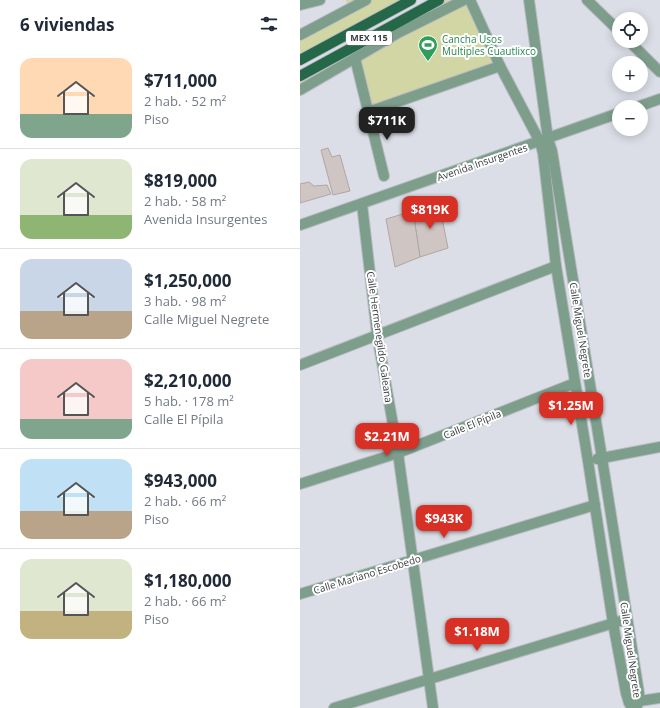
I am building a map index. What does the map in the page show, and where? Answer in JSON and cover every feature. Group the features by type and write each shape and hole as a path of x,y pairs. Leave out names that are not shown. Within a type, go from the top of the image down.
{"main road":[{"name":"MEX 115","path":"300,60 411,0"},
{"name":"MEX 115","path":"300,76 439,0"}],"street":[{"path":"300,5 320,0"},
{"path":"300,35 347,4 366,0"},
{"path":"300,90 398,33 464,0"},
{"path":"470,0 500,66 544,140"},
{"name":"Calle Miguel Negrete","path":"529,0 544,140 543,153 556,266 613,623 634,705"},
{"path":"587,0 612,24"},
{"path":"636,48 660,72"},
{"path":"355,58 384,176"},
{"path":"368,112 500,66"},
{"path":"648,103 660,99"},
{"name":"Avenida Insurgentes","path":"300,225 612,116"},
{"name":"Calle Miguel Negrete","path":"544,140 552,151 602,458 627,619 634,705"},
{"name":"Calle Hermenegildo Galeana","path":"362,204 377,334 398,453 433,708"},
{"path":"300,365 556,266"},
{"name":"Calle El Pípila","path":"300,484 398,453 574,383"},
{"path":"588,461 660,447"},
{"name":"Calle Mariano Escobedo","path":"300,594 595,505"},
{"path":"334,708 627,619"},
{"path":"634,705 660,698"}],"green space":[{"path":"346,0 411,0 300,60 300,35 348,9"},
{"path":"439,0 470,0 500,66 368,112 355,59 300,90 300,76"}],"building":[{"path":"328,148 332,157 340,155 350,191 333,195 321,150"},
{"path":"309,182 314,186 327,185 331,194 300,203 300,184"},
{"path":"439,203 448,248 420,257 413,211"},
{"path":"413,211 420,257 395,267 386,219"}],"place":[{"name":"Cancha Usos Multiples Cuautlixco","path":"428,62"}]}
